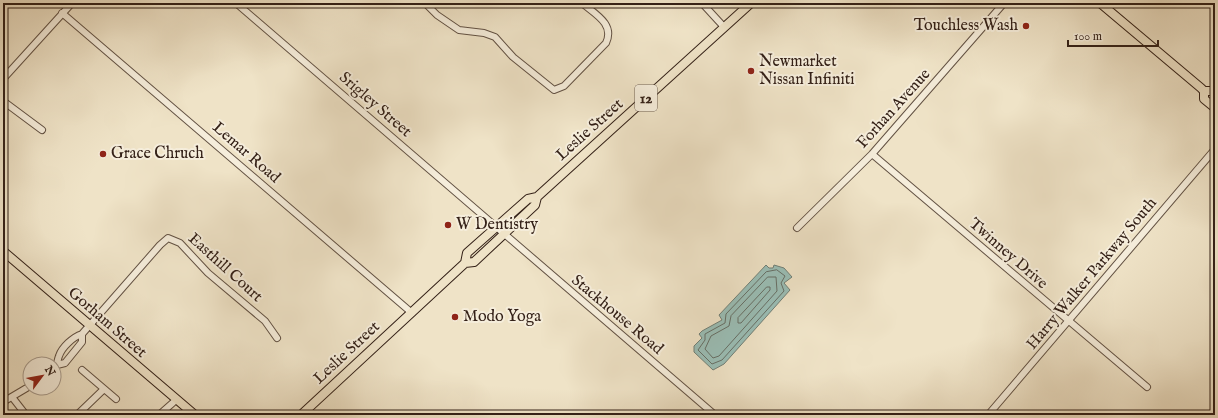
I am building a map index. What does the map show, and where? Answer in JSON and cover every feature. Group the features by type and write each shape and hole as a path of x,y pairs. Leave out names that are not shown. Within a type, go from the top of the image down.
{"main road":[{"name":"Leslie Street","path":"301,415 465,263 467,253 528,199 537,197 751,3"},
{"path":"1100,3 1204,91 1215,92"},
{"path":"1204,91 1204,99 1215,108"},
{"name":"Leslie Street","path":"465,263 474,262 535,206 537,197"},
{"name":"Gorham Street","path":"3,251 195,415"}],"street":[{"path":"3,79 70,3"},
{"name":"Srigley Street","path":"236,3 503,234"},
{"path":"425,3 437,15 459,30 495,37 513,57 554,90 564,86 606,43 608,37 608,28 605,23 582,3"},
{"path":"702,3 724,27"},
{"name":"Forhan Avenue","path":"797,228 872,154 1004,3"},
{"name":"Lemar Road","path":"62,13 412,313"},
{"path":"3,101 42,130"},
{"name":"Harry Walker Parkway South","path":"988,415 1215,150"},
{"name":"Twinney Drive","path":"872,154 1068,323 1146,387"},
{"name":"Stackhouse Road","path":"503,234 715,415"},
{"name":"Easthill Court","path":"89,326 160,245 168,238 180,243 208,273 265,321 277,338"},
{"path":"59,356 74,337 82,334 89,326"},
{"path":"62,364 65,363 82,342 82,334"},
{"path":"82,370 116,398"},
{"path":"77,415 104,389"},
{"path":"3,402 22,391"},
{"path":"12,397 26,415"},
{"path":"160,415 176,400"}],"water":[{"path":"766,265 769,268 773,268 774,265 784,268 792,277 784,283 790,290 724,364 713,370 694,352 694,346 702,338 699,334 722,320 719,315"}],"place":[{"name":"Touchless Wash","path":"1026,26"},
{"name":"Newmarket Nissan Infiniti","path":"751,71"},
{"name":"Grace Chruch","path":"103,154"},
{"name":"W Dentistry","path":"448,225"},
{"name":"Modo Yoga","path":"455,317"}]}
